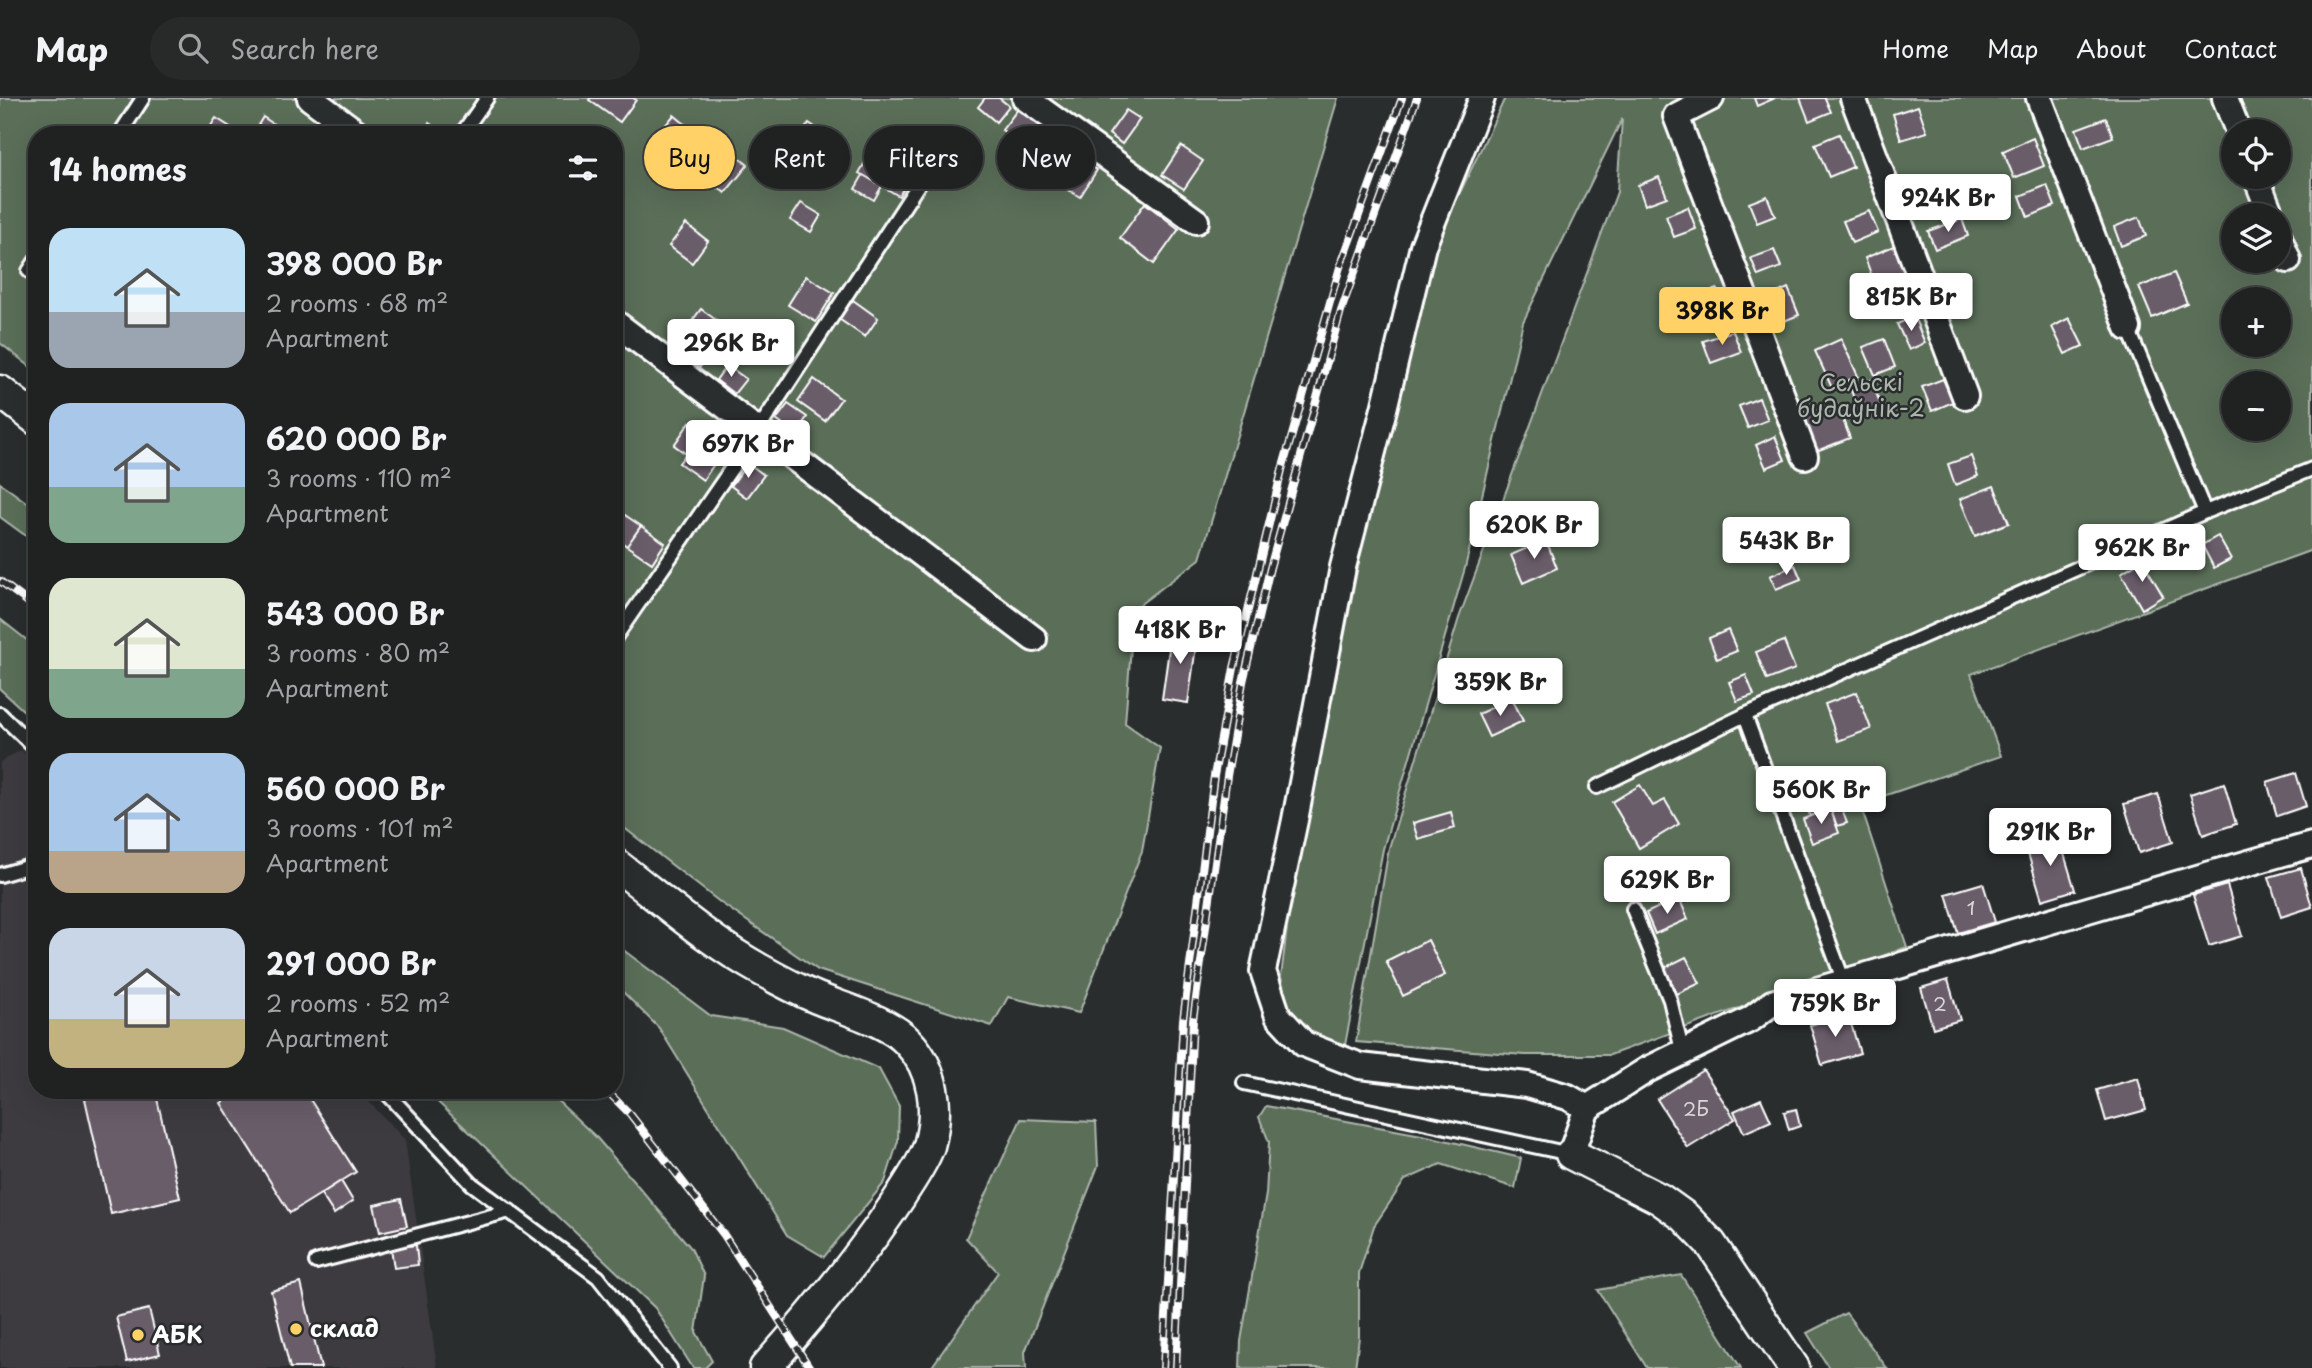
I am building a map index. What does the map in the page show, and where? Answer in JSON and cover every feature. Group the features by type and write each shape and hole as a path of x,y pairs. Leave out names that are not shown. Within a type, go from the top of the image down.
{"street":[{"path":"1026,98 1196,221"},
{"path":"1482,98 1423,246 1343,567 1264,971 1278,1016 1304,1044 1360,1066 1527,1085 1569,1097 1587,1108"},
{"path":"1711,98 1676,116 1805,456"},
{"path":"1853,98 1965,396"},
{"path":"2039,98 2128,328"},
{"path":"2225,98 2233,119"},
{"path":"315,100 348,126"},
{"path":"623,329 1034,639"},
{"path":"0,391 28,413"},
{"path":"1794,1368 1712,1244 1685,1217 1660,1199 1571,1154 1587,1108 1647,1070 1751,1018 1772,1003 2312,845"},
{"path":"623,870 707,934 756,967 815,997 891,1030 908,1041 926,1067 936,1100 928,1148 874,1234 831,1293 765,1368"}],"lane":[{"path":"125,126 143,98"},
{"path":"467,126 486,98"},
{"path":"623,626 758,430 915,189"},
{"path":"2128,328 2205,512"},
{"path":"1597,787 1745,715 2205,512 2312,469"},
{"path":"0,714 28,741"},
{"path":"1745,715 1844,982"},
{"path":"0,875 28,867"},
{"path":"1633,909 1670,1000 1683,1054"},
{"path":"1244,1083 1571,1154"},
{"path":"392,1099 472,1184 598,1277 670,1368"},
{"path":"316,1262 510,1211"}],"shaded area":[{"path":"21,750 28,757 28,1099 366,1099 405,1140 437,1368 0,1368 0,762"}],"green space":[{"path":"0,98 1338,98 1200,559 1134,609 1125,723 1160,748 1142,851 1079,1013 1008,997 992,1026 818,970 721,903 623,827 623,126 28,126 28,365 0,343"},
{"name":"Сельскі будаўнік-2","path":"1505,98 2312,98 2312,550 1971,674 2001,756 1860,804 1907,947 1610,1055 1525,1055 1356,1042 1389,848 1459,618 1617,192 1622,119 1523,322 1465,568 1383,849 1345,1045 1312,1034 1290,1012 1281,977 1287,928 1373,490 1439,237"},
{"path":"0,483 28,503 28,537 0,517"},
{"path":"0,619 28,641 28,715 0,689"},
{"path":"623,950 711,1016 783,1027 879,1069 899,1106 898,1141 885,1182 824,1257 787,1235 659,1028 623,992"},
{"path":"434,1099 556,1099 597,1138 691,1248 704,1276 696,1332 712,1361 705,1368 693,1368 655,1308"},
{"path":"1266,1106 1427,1136 1521,1158 1515,1188 1441,1164 1405,1180 1374,1226 1359,1273 1359,1337 1355,1368 1240,1368 1241,1341 1266,1194 1269,1142 1259,1117"},
{"path":"1021,1119 1096,1122 1098,1166 1025,1352 1026,1368 931,1368 998,1272 966,1238"},
{"path":"1681,1275 1741,1368 1647,1368 1598,1290"},
{"path":"1846,1313 1887,1368 1829,1368 1807,1333"}],"building":[{"path":"985,98 999,98 1009,106 996,122 978,107"},
{"path":"1754,98 1775,98 1757,106"},
{"path":"1800,98 1825,98 1831,112 1809,121"},
{"path":"589,100 636,100 620,122"},
{"path":"1918,106 1927,132 1901,140 1893,114"},
{"path":"1018,109 1040,126 1005,126"},
{"path":"1126,110 1140,119 1122,144 1109,134"},
{"path":"674,115 687,126 665,126"},
{"path":"263,117 276,126 258,126"},
{"path":"216,118 229,126 211,126"},
{"path":"2106,118 2113,137 2083,148 2076,129"},
{"path":"1839,134 1853,167 1829,177 1815,144"},
{"path":"2033,138 2044,166 2014,178 2003,151"},
{"path":"1181,146 1203,161 1184,189 1162,175"},
{"path":"735,155 748,165 735,181"},
{"path":"863,175 864,189 880,189 874,200 855,189"},
{"path":"1659,177 1667,197 1645,205 1638,185"},
{"path":"1950,180 1957,200 1934,207 1928,188"},
{"path":"2047,185 2055,206 2028,217 2020,196"},
{"path":"887,189 903,189 899,196"},
{"path":"1067,189 1085,189 1080,197"},
{"path":"1767,196 1775,216 1757,223 1749,203"},
{"path":"801,203 821,215 811,232 790,220"},
{"path":"1145,203 1179,229 1154,264 1120,238"},
{"path":"1688,207 1696,229 1674,237 1666,216"},
{"path":"1869,211 1878,232 1852,243 1843,221"},
{"path":"2139,217 2146,236 2121,246 2114,227"},
{"path":"1962,219 1968,236 1935,249 1928,231"},
{"path":"686,224 708,241 692,263 669,246"},
{"path":"1896,245 1908,274 1876,287 1865,258"},
{"path":"1774,250 1781,267 1758,276 1751,258"},
{"path":"2174,273 2187,303 2152,318 2139,287"},
{"path":"806,276 834,293 816,322 788,305"},
{"path":"1788,288 1799,315 1779,323 1768,297"},
{"path":"1717,289 1724,312 1705,318 1698,295"},
{"path":"853,300 878,318 865,337 839,319"},
{"path":"701,309 728,329 700,367 673,347"},
{"path":"1914,317 1925,343 1909,350 1897,324"},
{"path":"2069,318 2083,346 2065,354 2052,327"},
{"path":"1733,331 1741,352 1711,363 1703,341"},
{"path":"1841,339 1858,376 1832,388 1815,351"},
{"path":"1884,339 1895,367 1875,375 1863,347"},
{"path":"727,365 746,379 734,394 716,380"},
{"path":"814,379 841,399 825,421 798,402"},
{"path":"1943,379 1953,402 1932,411 1922,387"},
{"path":"1871,380 1882,408 1861,416 1850,388"},
{"path":"1759,398 1768,420 1748,428 1739,406"},
{"path":"1836,402 1850,438 1814,452 1800,417"},
{"path":"788,404 807,417 796,434 776,420"},
{"path":"690,422 726,447 703,480 679,463 686,454 674,445"},
{"path":"1775,436 1785,460 1766,468 1756,445"},
{"path":"1971,456 1978,476 1955,485 1948,464"},
{"path":"748,463 764,475 747,498 731,486"},
{"path":"1994,486 2009,523 1975,536 1960,499"},
{"path":"623,514 641,526 627,546 623,543"},
{"path":"641,526 665,543 652,563 627,546"},
{"path":"2218,536 2231,559 2214,568 2202,545"},
{"path":"1546,540 1557,568 1523,583 1511,555"},
{"path":"2142,560 2163,596 2142,609 2121,573"},
{"path":"1795,565 1801,579 1776,589 1770,576"},
{"path":"1172,628 1198,632 1188,703 1162,699"},
{"path":"1728,630 1737,651 1717,659 1709,638"},
{"path":"1784,641 1795,669 1767,680 1756,652"},
{"path":"1746,675 1754,695 1737,701 1729,682"},
{"path":"1857,692 1871,729 1838,741 1825,704"},
{"path":"1512,698 1523,721 1489,737 1478,714"},
{"path":"2296,773 2306,806 2277,816 2267,782"},
{"path":"2224,783 2236,824 2203,835 2190,794"},
{"path":"1640,785 1653,806 1665,800 1679,824 1639,848 1612,802"},
{"path":"1823,789 1830,808 1810,816 1803,796"},
{"path":"2158,794 2173,842 2139,853 2124,804"},
{"path":"1840,805 1847,823 1837,826 1830,808"},
{"path":"1830,808 1839,833 1812,843 1803,819"},
{"path":"1451,812 1455,828 1418,839 1413,823"},
{"path":"2059,837 2075,890 2042,900 2026,847"},
{"path":"1702,867 1709,879 1697,886 1690,874"},
{"path":"2301,868 2312,907 2281,917 2269,877"},
{"path":"1983,883 1995,922 1958,933 1946,894"},
{"path":"2227,885 2242,936 2209,946 2193,895"},
{"path":"1679,898 1688,919 1655,934 1646,913"},
{"path":"1428,940 1445,975 1403,996 1386,961"},
{"path":"1686,957 1700,983 1677,994 1664,968"},
{"path":"1948,980 1960,1020 1933,1028 1921,988"},
{"path":"1848,1014 1860,1053 1822,1065 1810,1025"},
{"path":"1703,1070 1735,1119 1688,1148 1657,1099"},
{"path":"2138,1078 2146,1110 2106,1121 2097,1090"},
{"path":"85,1099 157,1099 180,1198 111,1214"},
{"path":"227,1099 310,1099 356,1172 290,1213 221,1103"},
{"path":"1761,1099 1771,1121 1744,1133 1734,1111"},
{"path":"1796,1109 1800,1126 1789,1130 1784,1112"},
{"path":"341,1181 353,1201 334,1214 321,1194"},
{"path":"401,1199 407,1226 380,1232 374,1205"},
{"path":"416,1245 418,1265 394,1268 391,1248"},
{"name":"склад","path":"301,1283 321,1368 290,1368 271,1291"},
{"name":"АБК","path":"149,1309 160,1354 127,1362 116,1317"}],"railway":[{"path":"1163,1368 1183,1020 1214,776 1234,668 1282,470 1340,267 1402,98"},
{"path":"1176,1368 1193,1020 1243,682 1270,568 1341,311 1417,98"},
{"path":"0,581 28,602"},
{"path":"615,1099 630,1114 724,1235 810,1368"}],"place":[{"name":"склад","path":"296,1329"},
{"name":"АБК","path":"138,1335"}]}
